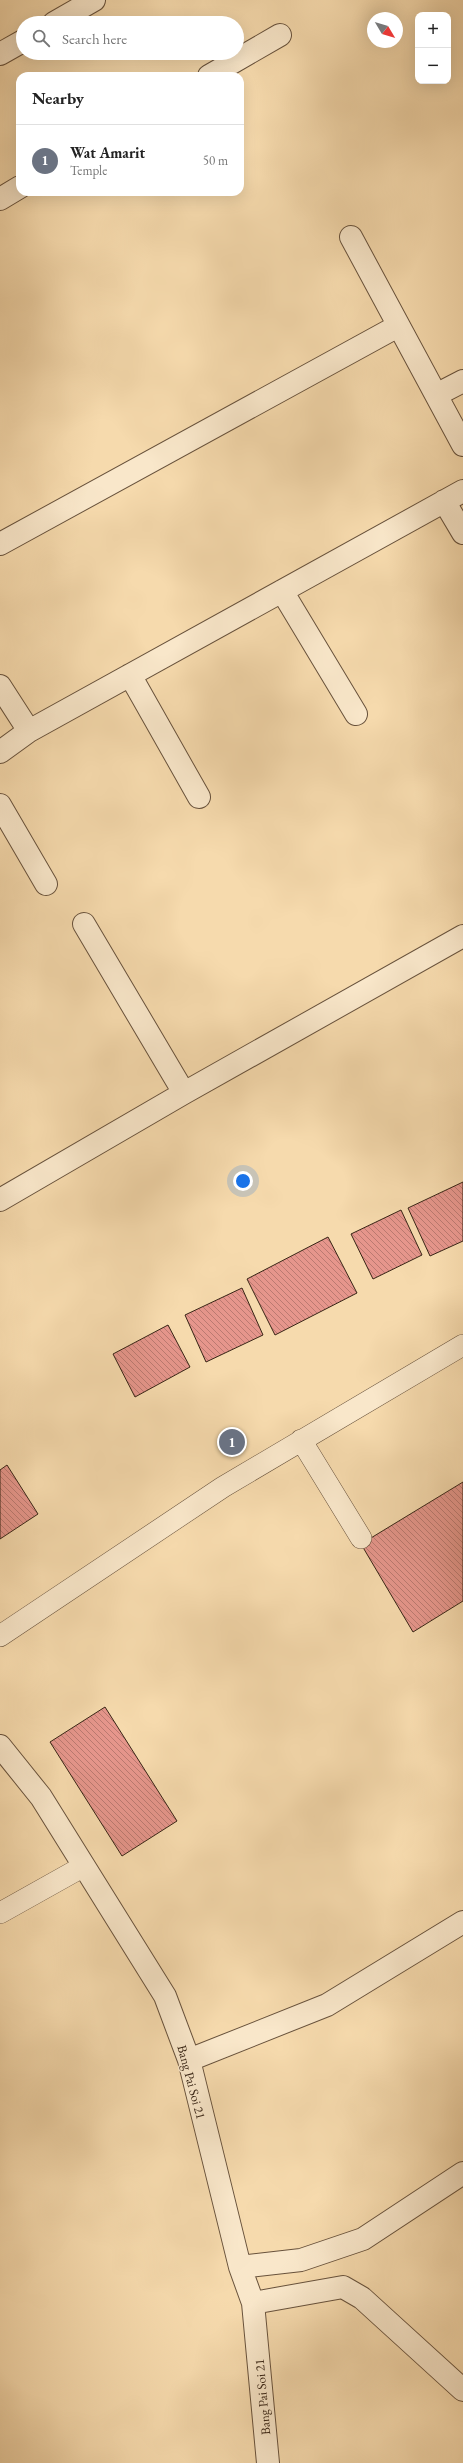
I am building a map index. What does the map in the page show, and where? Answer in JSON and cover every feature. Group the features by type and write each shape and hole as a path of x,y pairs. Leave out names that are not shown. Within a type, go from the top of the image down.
{"street":[{"path":"66,16 94,0"},
{"path":"244,56 280,35"},
{"path":"0,54 16,45"},
{"path":"216,72 237,60"},
{"path":"0,199 16,189"},
{"path":"351,237 463,444"},
{"path":"0,544 398,326"},
{"path":"436,396 463,381"},
{"path":"0,752 29,731 454,496 463,533"},
{"path":"282,591 356,714"},
{"path":"130,675 200,797"},
{"path":"0,686 29,731"},
{"path":"0,805 46,884"},
{"path":"84,924 184,1093"},
{"path":"0,1200 184,1093 463,936"},
{"name":"Bang Pai Soi 21","path":"0,1746 40,1797 165,1996 189,2060 240,2267 253,2303 268,2463"},
{"path":"189,2060 327,2006 463,1922"},
{"path":"240,2267 301,2260 363,2239 463,2173"},
{"path":"253,2303 342,2287 362,2298 463,2390"}],"lane":[{"path":"0,1636 223,1486 463,1345"},
{"path":"301,1440 361,1538"},
{"path":"0,1913 84,1866"}],"building":[{"path":"463,1182 463,1241 430,1256 408,1208"},
{"path":"401,1210 422,1255 373,1279 351,1234"},
{"path":"328,1237 357,1293 275,1335 247,1279"},
{"path":"242,1288 263,1335 206,1362 185,1315"},
{"path":"168,1325 190,1367 135,1397 113,1354"},
{"path":"7,1465 38,1514 0,1539 0,1470"},
{"path":"463,1482 463,1601 413,1632 361,1544"},
{"path":"105,1707 177,1821 122,1856 50,1742"}],"place":[{"name":"Wat Amarit","path":"232,1442"}]}
